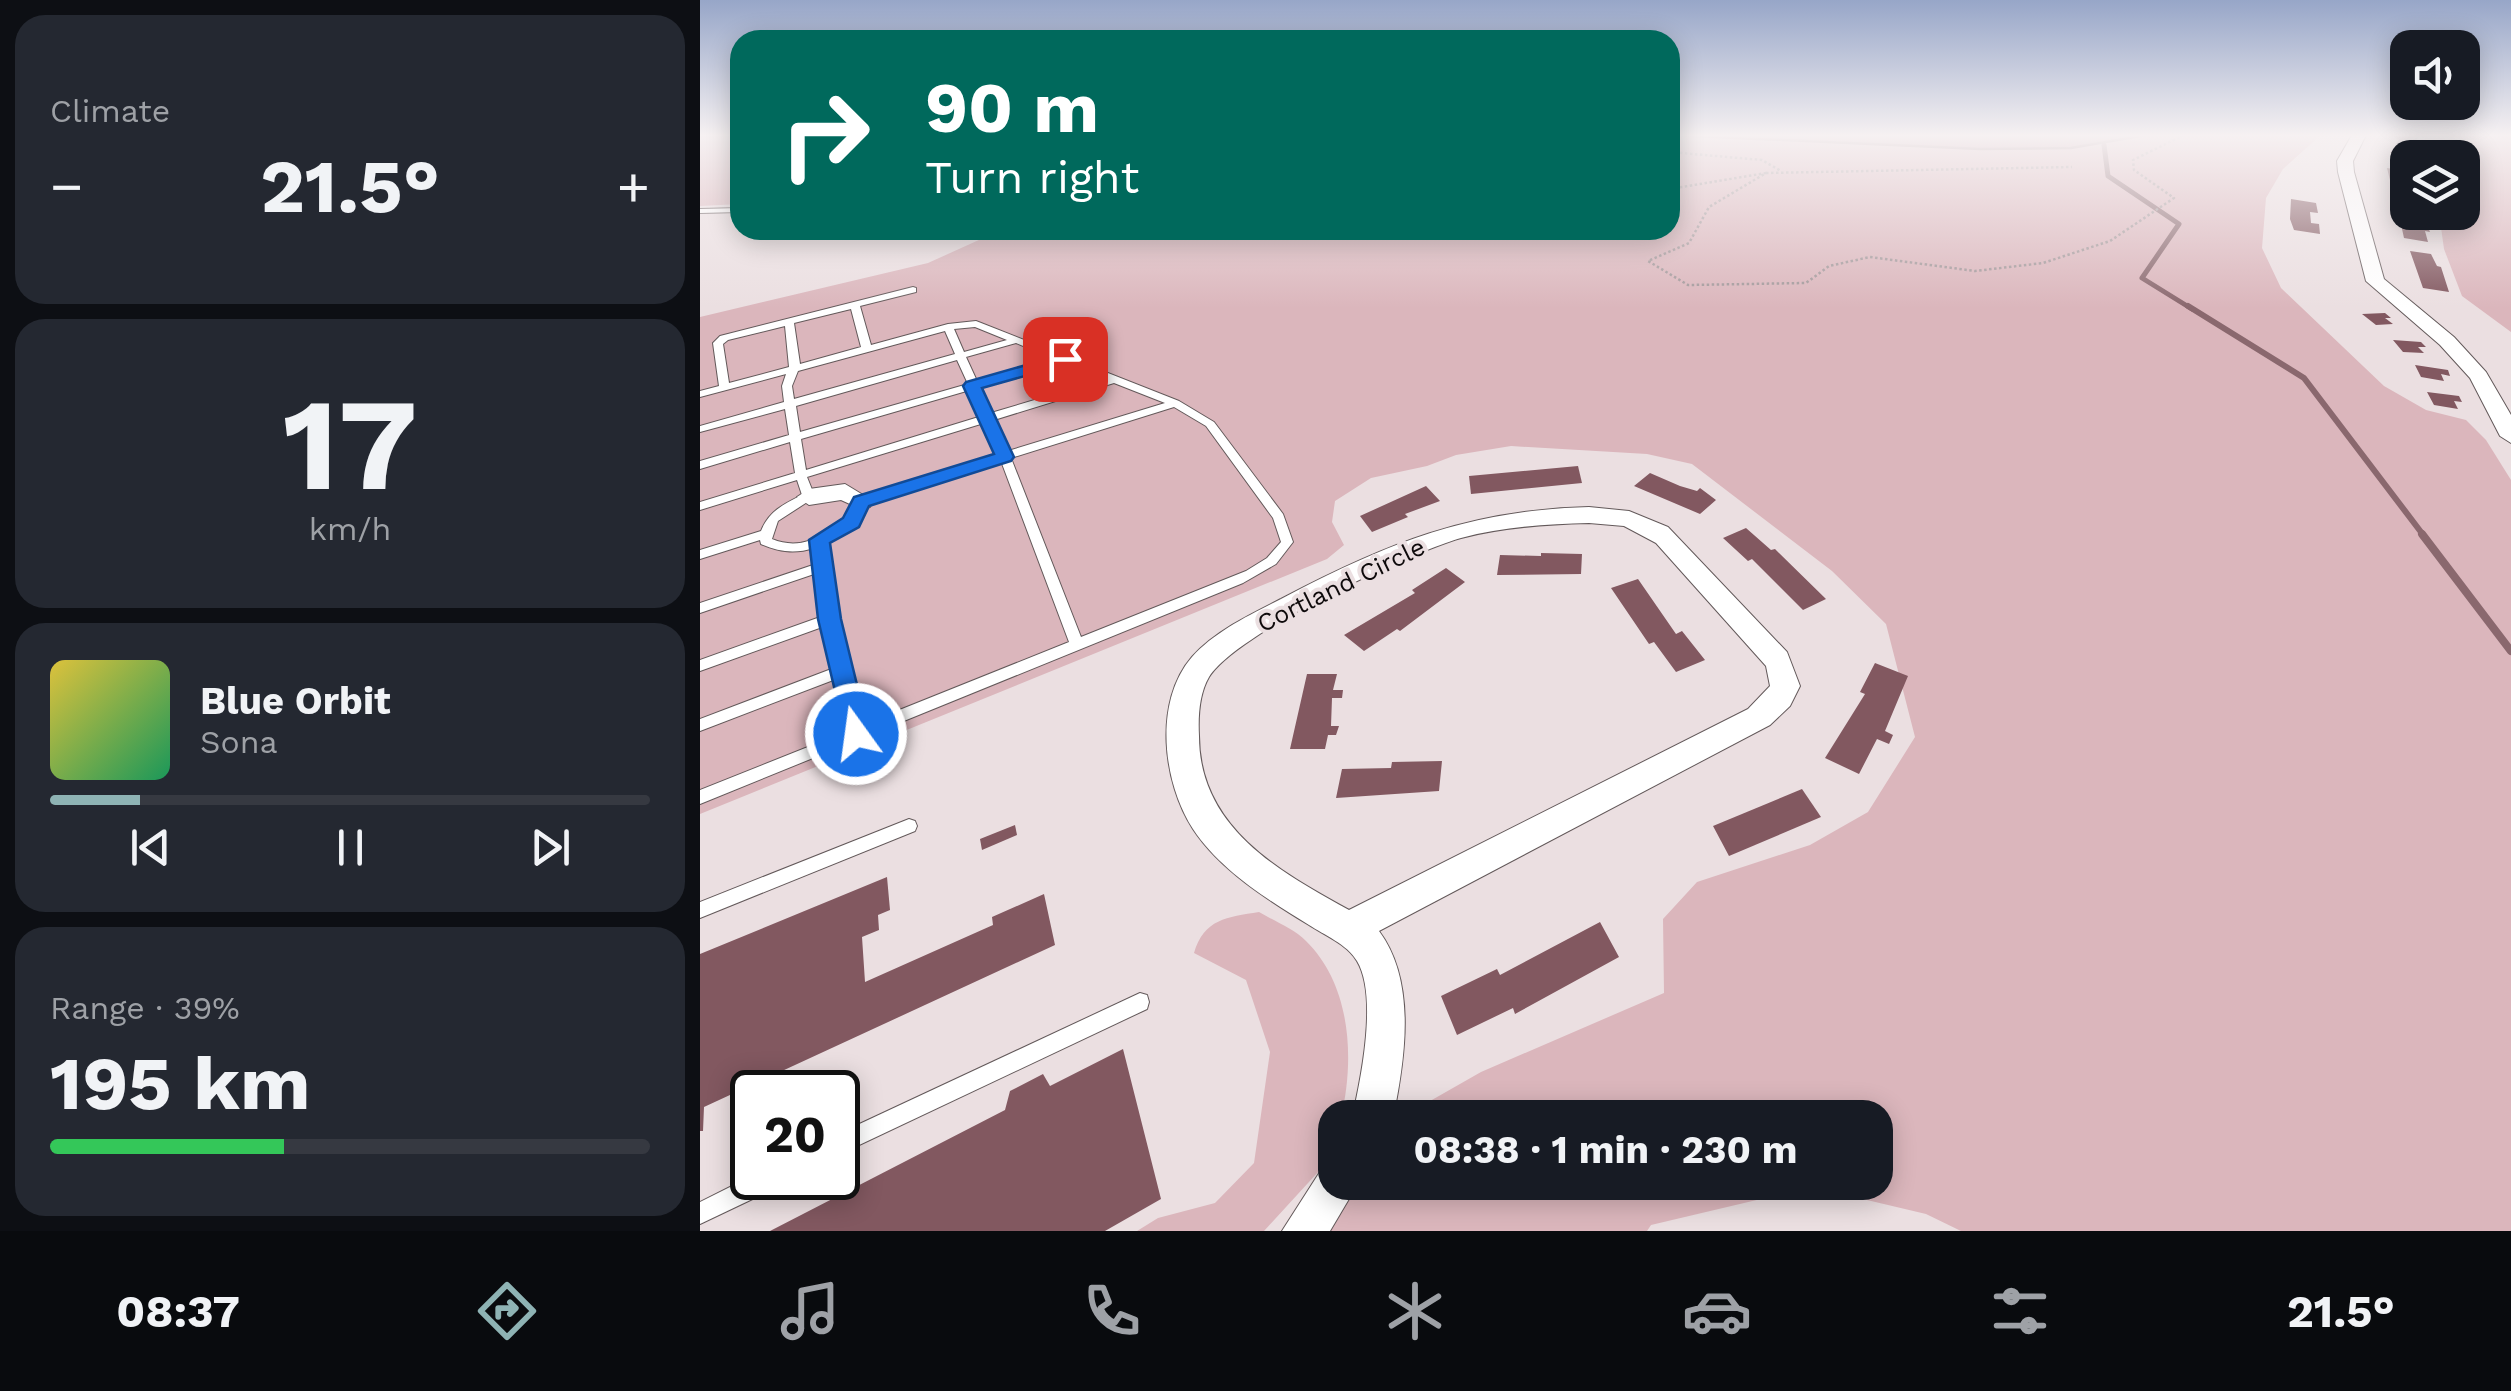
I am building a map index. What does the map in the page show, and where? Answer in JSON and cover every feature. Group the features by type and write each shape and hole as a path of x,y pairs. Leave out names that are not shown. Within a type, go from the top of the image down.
{"street":[{"path":"2351,192 2375,282 2447,340 2479,376 2511,436"},
{"path":"805,487 846,492 861,501"},
{"name":"Cortland Circle","path":"1346,930 1759,717 1786,688 1787,678 1777,660 1664,536 1635,520 1610,515 1514,522 1452,533 1409,548 1258,624 1214,653 1194,678 1182,718 1187,772 1201,814 1221,838 1289,893 1370,948 1380,975 1384,1025 1374,1100"},
{"path":"1304,1231 1326,1200"}],"lane":[{"path":"700,211 730,210"},
{"path":"725,388 719,341 913,290"},
{"path":"855,305 867,349"},
{"path":"789,322 793,370 787,386 805,487"},
{"path":"700,394 948,327 976,324 1176,403 1210,424 1279,517 1287,542 1268,566 700,797"},
{"path":"948,327 1078,645"},
{"path":"700,428 1018,340"},
{"path":"700,466 1065,359"},
{"path":"700,506 805,487 987,419 1112,380"},
{"path":"764,534 774,546 819,540 852,522 861,501 1176,403"},
{"path":"700,555 764,534 774,516 805,487"},
{"path":"819,540 840,672 856,734"},
{"path":"700,608 821,567"},
{"path":"700,666 830,619"},
{"path":"700,724 840,672"},
{"path":"700,910 909,826"},
{"path":"860,1135 1140,1002"},
{"path":"700,1213 730,1198"}],"path":[{"path":"1730,192 1699,215 1689,243 1648,261 1688,285 1806,283 1828,266 1870,256 1975,271 2042,263 2110,241 2174,198 2166,192"}],"shaded area":[{"path":"700,192 730,192 730,204 700,206"},
{"path":"1680,192 2269,192 2262,248 2281,288 2384,386 2426,410 2466,420 2486,440 2511,480 2511,1231 1961,1231 1926,1214 1867,1200 1893,1200 1893,1100 1432,1100 1481,1072 1664,993 1663,919 1697,882 1810,845 1868,812 1915,737 1886,624 1832,571 1692,464 1647,454 1511,446 1456,455 1427,466 1371,478 1335,501 1332,522 1344,545 1327,559 700,814 700,317 928,263 979,240 1680,240"},
{"path":"2480,192 2511,192 2511,332 2462,296 2444,249 2441,230 2480,230"},
{"path":"1259,912 1306,941 1321,959 1341,1001 1346,1024 1348,1071 1344,1100 1318,1100 1318,1172 1264,1231 1137,1231 1158,1218 1215,1203 1254,1163 1270,1052 1246,980 1194,953 1204,933 1227,918"},
{"path":"1348,1200 1757,1200 1651,1225 1647,1231 1328,1231"}],"building":[{"path":"2291,199 2316,203 2318,213 2310,212 2311,223 2319,224 2320,234 2294,230"},
{"path":"2402,230 2429,230 2430,232 2425,231 2428,242 2404,238"},
{"path":"2410,251 2431,254 2441,267 2449,292 2423,288"},
{"path":"2385,313 2393,324 2376,325 2362,314"},
{"path":"2393,340 2421,342 2426,347 2418,347 2424,353 2403,352"},
{"path":"2415,365 2448,370 2450,376 2441,374 2444,381 2421,377"},
{"path":"2427,392 2459,396 2462,402 2454,401 2458,409 2434,405"},
{"path":"1578,466 1582,483 1471,494 1469,476"},
{"path":"1650,473 1680,486 1697,491 1700,488 1716,500 1700,514 1634,486"},
{"path":"1426,486 1440,501 1405,514 1408,517 1372,532 1360,516"},
{"path":"1746,528 1771,550 1775,549 1826,599 1803,610 1752,559 1748,561 1723,538"},
{"path":"1582,554 1581,574 1497,575 1500,555"},
{"path":"1446,568 1465,582 1400,631 1397,629 1364,651 1344,635 1415,593 1412,590"},
{"path":"1638,579 1676,634 1682,631 1705,660 1676,672 1654,642 1649,644 1611,588"},
{"path":"1875,663 1908,676 1885,731 1893,735 1889,744 1877,739 1859,774 1825,758 1865,694 1860,692"},
{"path":"1307,674 1337,674 1333,690 1343,690 1342,698 1332,698 1331,726 1339,726 1336,735 1328,735 1325,749 1290,749"},
{"path":"1442,761 1439,791 1336,798 1342,769"},
{"path":"1802,789 1821,817 1729,856 1713,826"},
{"path":"1015,825 1017,835 982,850 980,839"},
{"path":"887,877 890,910 878,915 879,930 862,937 865,982 993,925 992,917 1044,894 1055,945 784,1070 730,1070 730,1095 704,1107 703,1131 700,954"},
{"path":"1600,922 1619,957 1515,1014 1513,1008 1457,1035 1441,996 1497,969 1500,975"},
{"path":"1123,1049 1161,1199 1105,1231 770,1231 830,1200 860,1200 860,1185 1005,1110 1010,1091 1043,1074 1050,1086"}],"waterway":[{"path":"2132,192 2179,224 2142,278 2192,309"},
{"path":"2188,306 2304,378 2424,536"},
{"path":"2422,534 2511,651"}],"route":[{"path":"856,734 840,672 819,540 852,522 861,501 1004,457 972,386 1065,359"}]}
